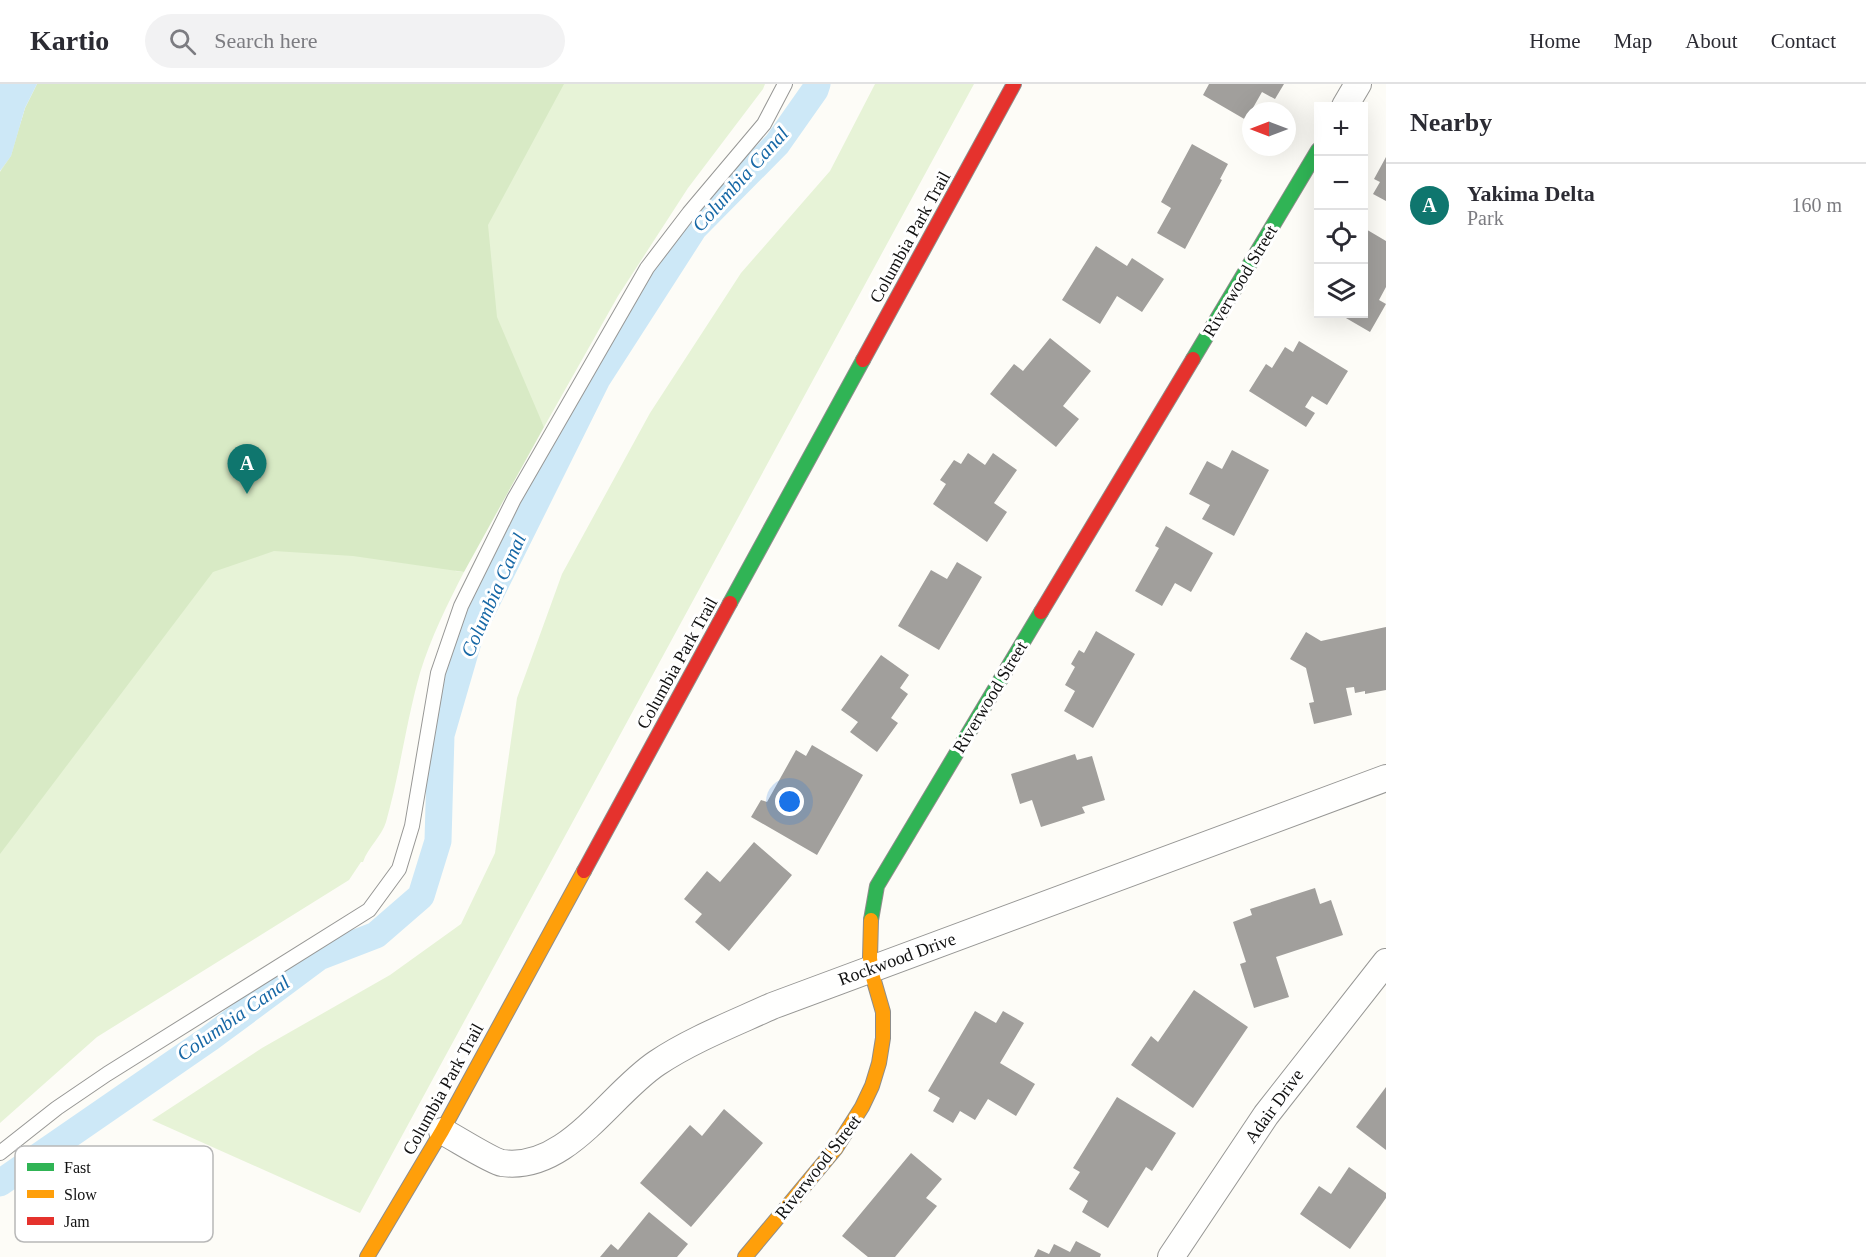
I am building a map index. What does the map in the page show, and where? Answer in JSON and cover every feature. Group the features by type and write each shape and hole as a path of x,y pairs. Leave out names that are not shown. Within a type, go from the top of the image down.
{"main road":[{"name":"Columbia Park Trail","path":"367,1257 442,1131 1014,84"},
{"name":"Riverwood Street","path":"745,1257 841,1144 861,1112 876,1078 882,1046 883,1011 871,968 869,934 877,886 1314,156"}],"street":[{"path":"1347,102 1358,84"},
{"name":"Rockwood Drive","path":"442,1131 500,1163 527,1163 555,1152 656,1063 720,1029 772,1006 871,968 1137,872 1386,778"},
{"name":"Adair Drive","path":"1171,1257 1266,1115 1386,962"}],"lane":[{"path":"0,1153 57,1108 107,1074 369,910 382,894 399,869 412,826 430,710 444,654 460,606 514,499 647,268 689,213 764,123 785,84"}],"green space":[{"path":"37,84 765,84 688,188 618,296 544,427 535,409 455,571 464,572 424,660 386,822 363,862 349,880 97,1037 0,1123 0,172"},
{"path":"37,84 564,84 488,225 497,317 544,427 464,572 353,556 274,551 213,572 0,854 0,172 11,156 25,108"},
{"path":"875,84 974,84 360,1213 152,1120 262,1048 390,975 461,924 495,853 517,698 562,574 650,413 741,273 830,171"}],"water":[{"path":"0,84 37,84 25,108 11,156 0,171"}],"building":[{"path":"1209,84 1284,84 1275,99 1262,92 1256,102 1242,102 1242,118 1203,95"},
{"path":"1192,144 1228,164 1220,179 1222,180 1185,249 1157,233 1171,208 1161,202"},
{"path":"1386,157 1386,201 1373,194 1380,182 1374,179"},
{"path":"1368,230 1386,241 1386,287 1379,300 1386,304 1370,332 1346,318 1368,318"},
{"path":"1096,246 1127,266 1132,258 1164,279 1142,312 1117,296 1100,324 1062,300"},
{"path":"1050,338 1091,371 1063,406 1079,419 1056,447 990,394 1014,364 1023,371"},
{"path":"1299,341 1348,371 1327,405 1312,396 1305,407 1315,413 1306,427 1249,391 1266,364 1272,368 1285,347 1293,352"},
{"path":"1232,450 1269,470 1234,536 1202,519 1210,505 1189,494 1207,461 1222,469"},
{"path":"968,453 985,465 993,453 1017,470 994,503 1007,512 987,542 933,504 946,484 940,480 954,460 961,464"},
{"path":"1166,526 1213,553 1191,592 1175,583 1162,606 1135,591 1159,548 1155,546"},
{"path":"957,562 982,577 939,650 898,626 931,570 947,579"},
{"path":"1386,627 1386,690 1365,694 1365,691 1355,693 1354,687 1346,688 1352,715 1314,724 1309,703 1314,702 1306,668 1290,659 1306,632 1321,641"},
{"path":"1096,631 1135,654 1093,728 1064,711 1075,691 1065,685 1075,667 1071,664 1079,650 1084,653"},
{"path":"881,655 909,675 900,688 908,694 891,718 898,723 877,752 850,732 858,722 841,710"},
{"path":"812,745 863,775 817,855 751,817 761,800 767,802 796,750 806,756"},
{"path":"1075,754 1077,760 1092,756 1105,800 1082,807 1085,813 1041,827 1032,800 1020,804 1011,774"},
{"path":"754,842 792,875 729,951 695,922 702,914 684,899 707,871 720,882"},
{"path":"1315,888 1320,904 1331,900 1343,935 1276,957 1289,997 1254,1008 1240,964 1246,962 1233,922 1252,915 1250,909"},
{"path":"1194,990 1248,1027 1193,1108 1131,1065 1151,1036 1158,1042"},
{"path":"975,1011 996,1023 1003,1011 1024,1023 1000,1063 1035,1084 1016,1116 988,1099 975,1120 960,1111 953,1123 933,1111 940,1098 928,1091"},
{"path":"1386,1087 1386,1150 1356,1127"},
{"path":"1117,1097 1176,1133 1152,1171 1146,1167 1108,1228 1082,1212 1088,1201 1069,1189 1080,1172 1073,1168"},
{"path":"724,1109 763,1143 691,1227 640,1183 690,1125 702,1136"},
{"path":"911,1153 942,1179 926,1198 937,1206 895,1257 868,1257 842,1236"},
{"path":"1349,1167 1386,1193 1386,1198 1350,1249 1300,1214 1319,1186 1331,1194"},
{"path":"649,1212 688,1244 677,1257 600,1257 611,1244 618,1250"},
{"path":"1076,1241 1101,1254 1100,1257 1034,1257 1038,1249 1049,1254 1054,1244 1070,1252"}],"waterway":[{"name":"Columbia Canal","path":"54,1146 210,1038 319,957 376,935 421,896 438,841 441,735 470,635 597,379 694,228 777,144 817,84"},
{"name":"Columbia Canal","path":"0,1183 15,1173"}],"traffic: fast":[{"path":"1193,359 1314,156"},
{"path":"730,603 863,360"},
{"path":"871,920 877,886 1041,612"}],"traffic: slow":[{"path":"367,1257 442,1131 584,871"},
{"path":"745,1257 836,1148 862,1107 872,1086 883,1038 883,1012 872,974 871,920"}],"traffic: jam":[{"path":"863,360 1014,84"},
{"path":"1041,612 1193,359"},
{"path":"584,871 730,603"}],"place":[{"name":"Yakima Delta","path":"247,494"}]}
